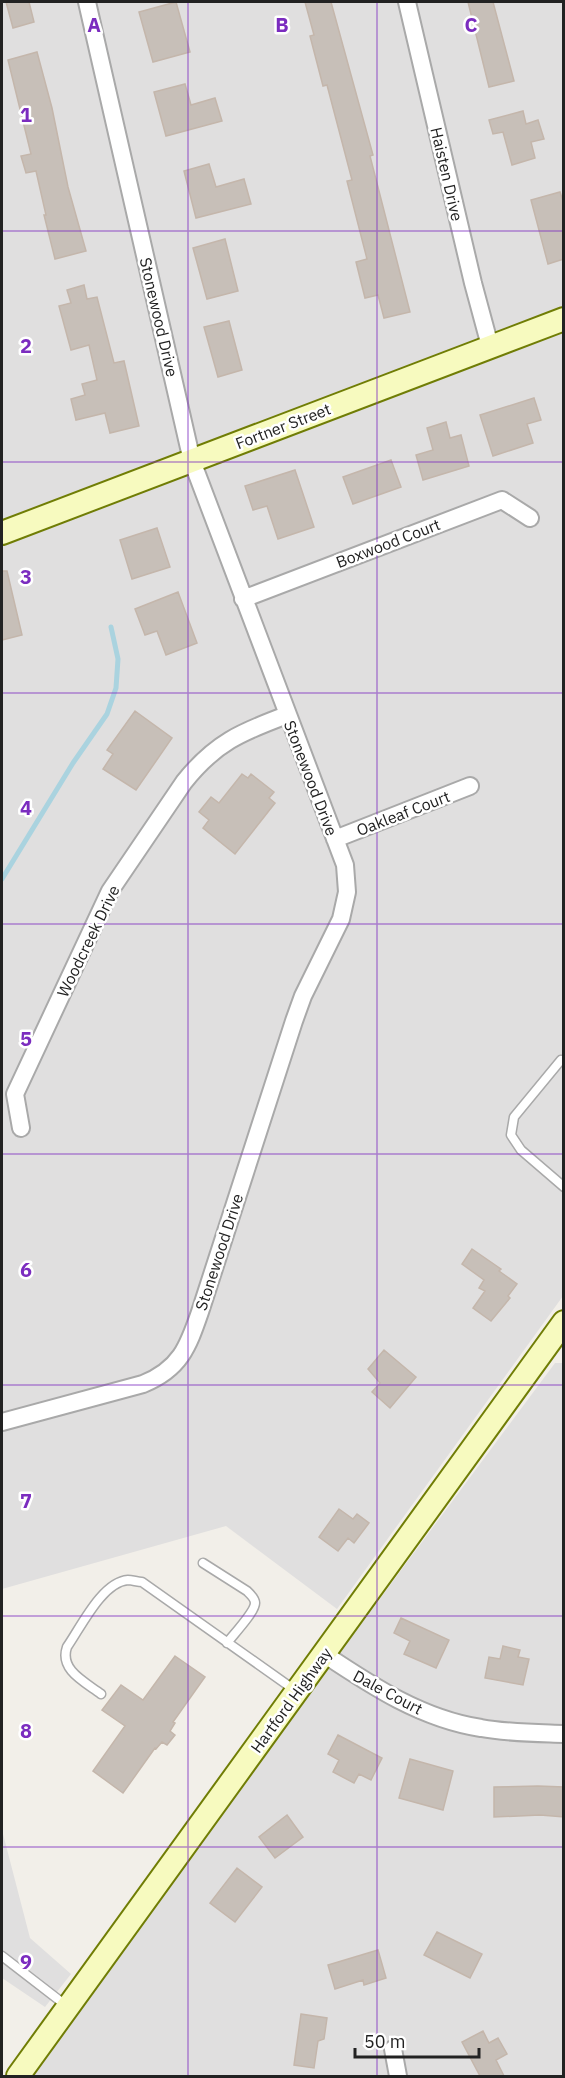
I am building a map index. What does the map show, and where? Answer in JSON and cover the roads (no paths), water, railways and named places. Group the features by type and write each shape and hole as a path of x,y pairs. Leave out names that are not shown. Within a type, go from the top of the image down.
{"main road":[{"name":"Fortner Street","path":"2,533 564,319"},
{"name":"Hartford Highway","path":"18,2076 564,1322"}],"street":[{"name":"Stonewood Drive","path":"2,1422 154,1380 172,1368 186,1350 294,1021 303,996 342,919 346,899 345,865 192,461 87,2"},
{"name":"Haisten Drive","path":"407,2 490,346"},
{"name":"Boxwood Court","path":"243,598 502,500 530,518"},
{"name":"Woodcreek Drive","path":"21,1128 15,1094 110,891 197,765 216,749 244,731 287,715"},
{"name":"Oakleaf Court","path":"335,839 470,786"},
{"name":"Dale Court","path":"324,1654 359,1678 407,1704 436,1716 480,1728 564,1734"},
{"path":"393,2049 398,2076"}],"lane":[{"path":"561,1060 514,1117 511,1135 521,1150 564,1187"},
{"path":"203,1563 247,1591 255,1603 253,1610 227,1643"},
{"path":"101,1694 68,1668 64,1655 103,1594 111,1586 127,1580 142,1582 296,1692"},
{"path":"2,1956 68,2007"}],"waterway":[{"path":"2,879 73,763 107,714 116,688 118,659 111,627"}]}
